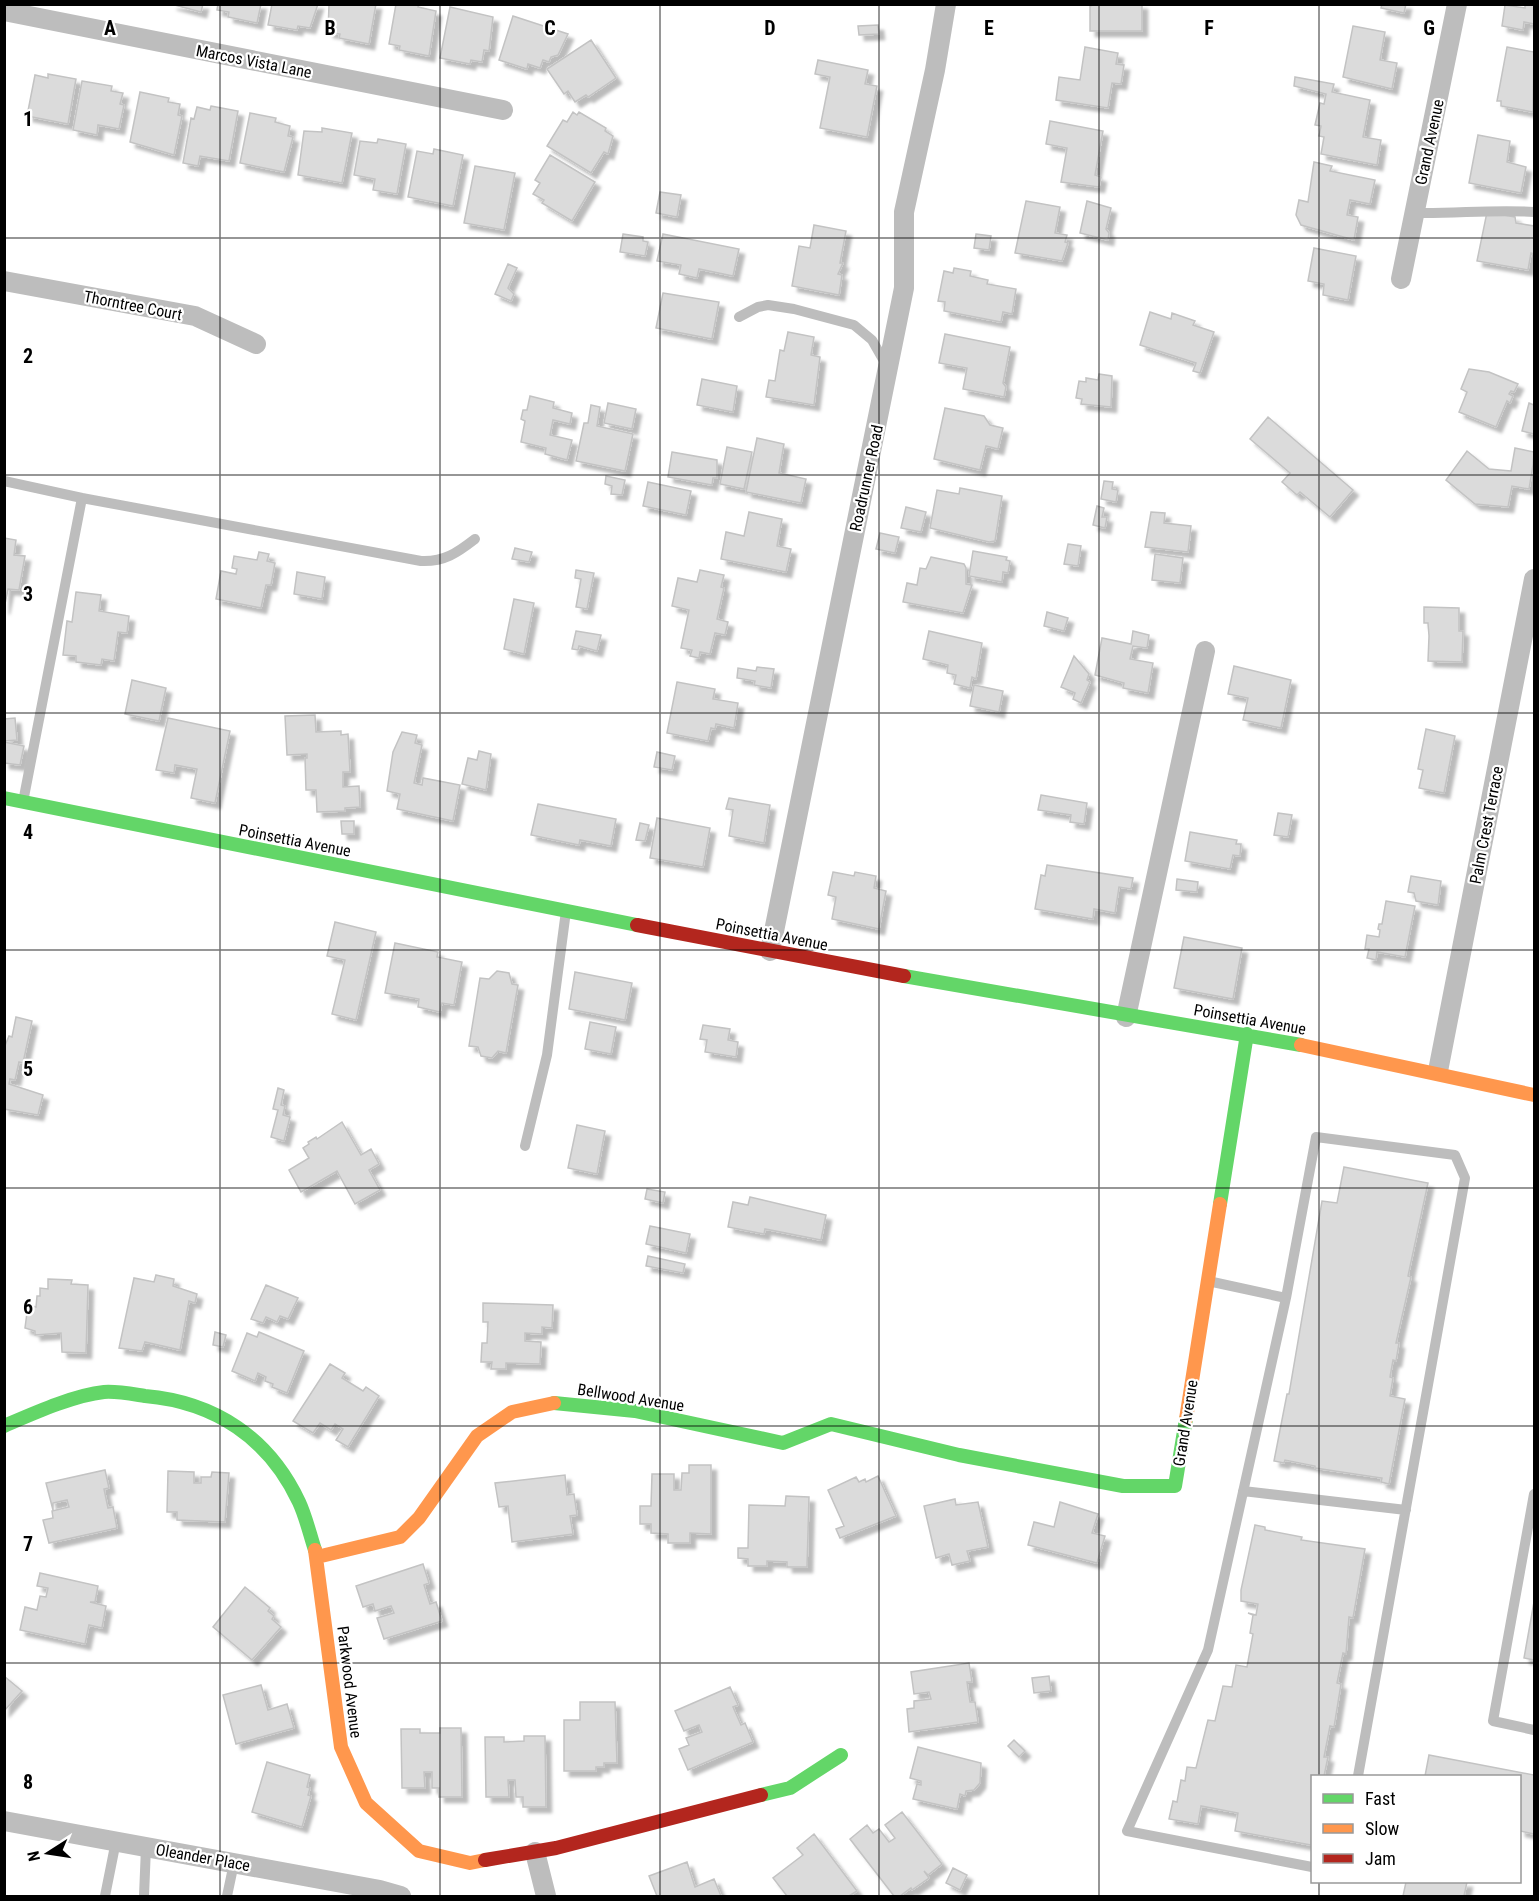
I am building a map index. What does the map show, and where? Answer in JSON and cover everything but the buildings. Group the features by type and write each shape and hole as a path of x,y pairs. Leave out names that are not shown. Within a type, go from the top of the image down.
{"street":[{"name":"Roadrunner Road","path":"770,951 904,288 904,212 935,70 946,4"},
{"name":"Grand Avenue","path":"1401,279 1457,4"},
{"name":"Marcos Vista Lane","path":"4,11 503,110"},
{"name":"Thorntree Court","path":"4,280 195,316 256,344"},
{"name":"Palm Crest Terrace","path":"1438,1071 1534,579"},
{"path":"1126,1017 1205,651"},
{"name":"Poinsettia Avenue","path":"4,798 770,951 1126,1017 1247,1034 1438,1071 1534,1095"},
{"name":"Grand Avenue","path":"783,1443 831,1424 958,1455 1123,1486 1175,1486 1247,1034"},
{"name":"Parkwood Avenue","path":"4,1426 45,1409 104,1392 162,1397 213,1411 247,1433 279,1468 299,1503 317,1557 341,1747 366,1803 419,1851 470,1863 535,1852 790,1788 841,1755"},
{"name":"Bellwood Avenue","path":"317,1557 400,1537 419,1518 477,1436 512,1412 561,1402 635,1411 783,1443"},
{"name":"Oleander Place","path":"4,1821 234,1863 350,1890 400,1896"},
{"path":"535,1852 546,1896"}],"lane":[{"path":"1415,213 1450,214 1492,209 1534,212"},
{"path":"739,316 768,305 845,321 867,334 888,369"},
{"path":"4,481 82,498 421,561 436,562 450,557 475,539"},
{"path":"23,802 82,498"},
{"path":"525,1146 548,1055 567,911"},
{"path":"1311,1867 1127,1831 1208,1650 1286,1298 1316,1137 1455,1155 1465,1178 1358,1775"},
{"path":"1207,1281 1286,1298"},
{"path":"1243,1491 1406,1510"},
{"path":"1534,1494 1493,1722 1534,1730"},
{"path":"105,1896 116,1841"},
{"path":"144,1896 146,1847"},
{"path":"227,1896 234,1863"}],"traffic: fast":[{"path":"4,798 637,925"},
{"path":"904,976 1301,1045"},
{"path":"1220,1204 1247,1034"},
{"path":"4,1426 67,1401 104,1392 170,1400 217,1415 256,1442 287,1479 299,1502 315,1550"},
{"path":"554,1403 635,1411 783,1443 831,1424 959,1455 1123,1486 1175,1486 1186,1419"},
{"path":"761,1795 790,1788 841,1755"}],"traffic: slow":[{"path":"1301,1045 1534,1095"},
{"path":"1186,1419 1220,1204"},
{"path":"317,1557 400,1537 419,1518 477,1436 512,1412 554,1403"},
{"path":"315,1550 341,1747 366,1803 419,1851 470,1863 485,1860"}],"traffic: jam":[{"path":"637,925 904,976"},
{"path":"485,1860 556,1848 761,1795"}]}
